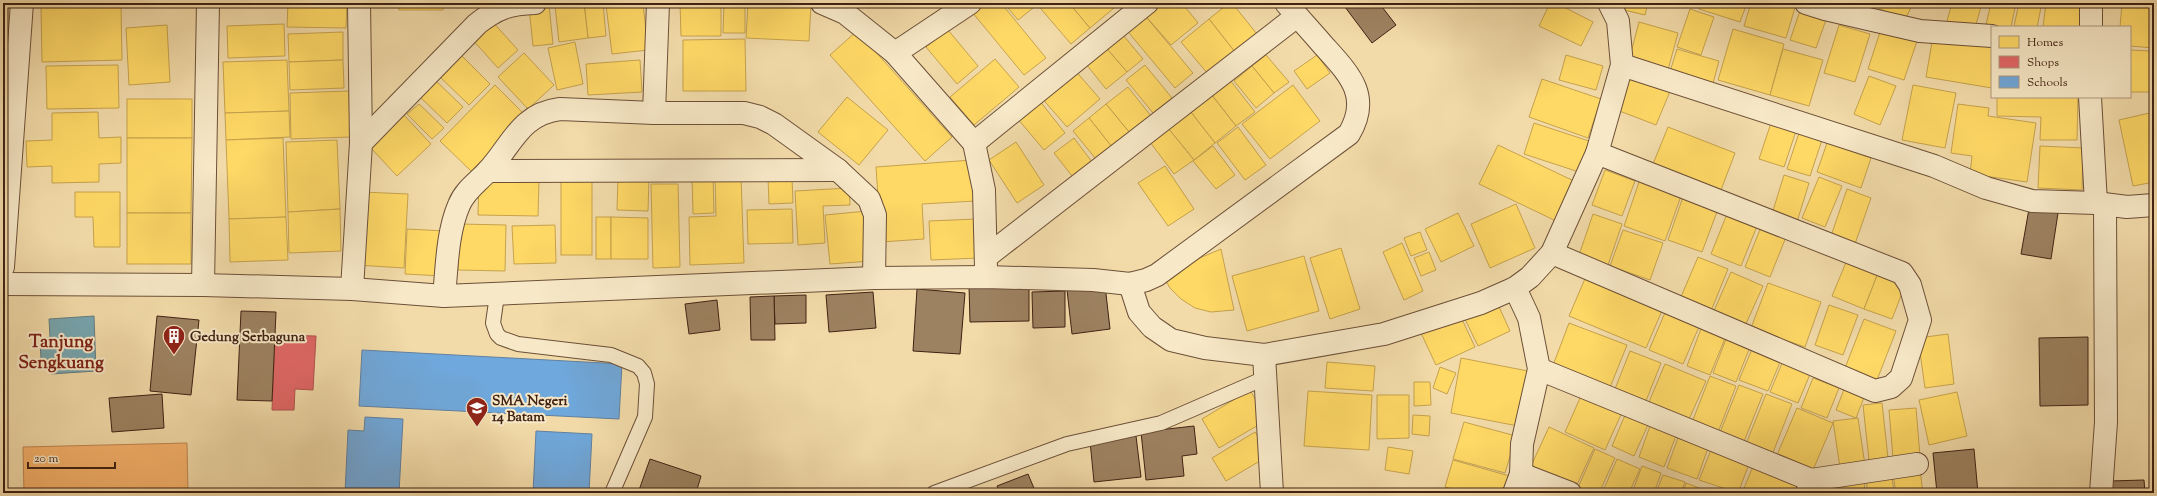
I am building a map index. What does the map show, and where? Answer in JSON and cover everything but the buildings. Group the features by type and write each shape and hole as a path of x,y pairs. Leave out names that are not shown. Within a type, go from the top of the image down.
{"street":[{"path":"3,267 22,3"},
{"path":"203,284 208,3"},
{"path":"352,289 361,143 359,3"},
{"path":"361,143 477,24 492,12 516,4 535,3"},
{"path":"654,113 658,3"},
{"path":"822,3 845,12 895,53 974,143 984,190 986,267"},
{"path":"895,53 970,3"},
{"path":"974,143 1147,3"},
{"path":"1130,284 1139,312 1152,327 1171,340 1205,348 1264,355 1384,334 1481,303 1515,288 1530,277 1552,253 1597,153 1622,65 1618,21 1609,3"},
{"path":"1806,3 1825,9 1920,31 1991,36"},
{"path":"2091,3 2091,26"},
{"path":"3,284 203,284 352,289 444,296 497,295 874,278 986,267 1130,284 1146,280 1157,275 1349,134 1356,121 1358,103 1350,74 1291,9 986,267"},
{"path":"1622,65 1934,166 1994,190 2032,201 2100,204 2127,207 2154,205"},
{"path":"2090,98 2100,204 2106,422 2101,493"},
{"path":"444,296 452,229 459,205 470,187 488,171 522,126 546,110 560,109 654,113 744,113 760,117 774,124 838,170 864,192 873,206 875,215 874,278"},
{"path":"1552,253 1875,391 1891,387 1900,378 1920,320 1910,285 1902,273 1597,153"},
{"path":"488,171 838,170"},
{"path":"1515,288 1529,318 1539,369 1522,444 1517,483 1570,493"},
{"path":"1264,355 1272,493"},
{"path":"1539,369 1809,487 1917,464"}],"lane":[{"path":"497,295 493,323 497,334 501,338 518,344 611,355 638,366 644,373 647,384 645,417 612,493"},
{"path":"934,493 1067,444 1161,423 1265,378"}],"place":[{"name":"Gedung Serbaguna","path":"174,356"},
{"name":"SMA Negeri 14 Batam","path":"477,428"}],"district":[{"name":"Tanjung Sengkuang","path":"61,351"}]}
